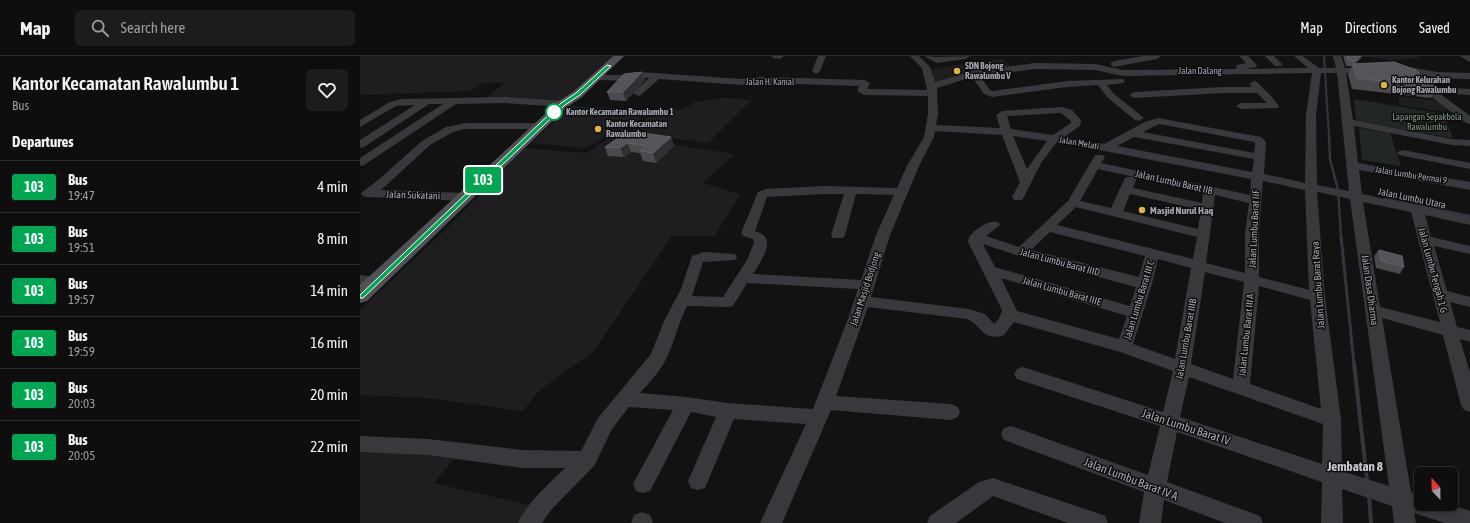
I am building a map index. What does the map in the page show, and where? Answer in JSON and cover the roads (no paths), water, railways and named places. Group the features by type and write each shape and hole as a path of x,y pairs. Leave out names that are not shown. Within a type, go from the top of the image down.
{"main road":[{"path":"360,296 541,126 565,102 568,94 619,56"}],"street":[{"path":"816,71 822,56"},
{"name":"Jalan Masjid Bodjong","path":"772,523 822,410 883,235 932,128 932,90 926,68 914,56"},
{"path":"928,56 933,60 937,60 966,56"},
{"path":"1103,66 1121,64 1158,56"},
{"path":"1078,59 1124,70 1253,65 1243,56"},
{"path":"1269,56 1278,64"},
{"path":"1298,56 1320,71"},
{"name":"Jalan Dasa Dharma","path":"1337,56 1336,71 1348,122 1354,192 1372,310 1393,497 1405,523"},
{"path":"1464,56 1470,59"},
{"name":"Jalan H. Kamal","path":"604,66 632,78 640,75 727,81 780,81 821,88 864,83 862,91 866,92 932,90"},
{"name":"Jalan Dalang","path":"932,90 974,74 1041,66 1103,66 1114,72 1123,73 1336,71 1399,68 1437,75 1470,77"},
{"path":"1103,66 1127,88 1143,106"},
{"path":"1000,70 1018,90"},
{"path":"780,81 784,74 782,71"},
{"path":"1240,106 1274,106 1243,71"},
{"name":"Jalan Lumbu Barat Raya","path":"1320,71 1314,86 1312,115 1317,297 1341,480 1332,523"},
{"path":"974,74 989,93 995,94 1067,84 1100,82 1127,88 1260,90"},
{"path":"638,93 657,76"},
{"path":"1469,120 1430,90 1417,82 1416,79 1418,77 1470,77"},
{"path":"1100,82 1110,95 1139,118"},
{"path":"1430,90 1470,92"},
{"path":"360,124 396,103 506,100 565,102"},
{"path":"360,163 454,101"},
{"path":"360,145 426,102"},
{"path":"1018,197 1026,182 1036,163 1054,139 1076,124 1076,120 1068,112 1062,110 1001,115 1026,182"},
{"path":"360,112 379,112"},
{"path":"460,127 470,117"},
{"path":"1348,122 1396,132 1468,143 1464,121 1469,120"},
{"name":"Jalan Lumbu Barat IIF","path":"1132,133 1158,121 1257,138 1261,143 1254,200 1252,280"},
{"path":"364,193 381,184 426,143 446,131 460,127 541,126"},
{"name":"Jalan Melati","path":"932,128 1006,131 1105,148 1315,188 1354,192"},
{"path":"1396,132 1413,176"},
{"path":"1021,252 1073,204 1094,164 1105,148 1132,133 1260,157"},
{"path":"1403,153 1470,166"},
{"name":"Jalan Lumbu Barat IIB","path":"1094,164 1254,200"},
{"name":"Jalan Lumbu Permai 9","path":"1352,165 1470,186"},
{"path":"1115,214 1127,190 1132,173"},
{"path":"682,301 728,302 756,258 761,244 761,240 757,236 748,233 762,195 816,190 902,192"},
{"path":"838,235 851,190"},
{"path":"1127,190 1208,208"},
{"name":"Jalan Lumbu Barat IIIB","path":"1150,523 1155,488 1182,368 1208,208 1209,190"},
{"name":"Jalan Lumbu Utara","path":"1354,192 1470,222"},
{"name":"Jalan Lumbu Utara","path":"1354,192 1470,211"},
{"name":"Jalan Sukatani","path":"364,193 465,197"},
{"path":"1073,204 1203,234"},
{"name":"Jalan Lumbu Tengah 1 G","path":"1417,209 1470,405"},
{"path":"861,300 969,314 978,318 991,331 995,332 1001,329 1010,315 1010,310 988,270 975,242 976,237 993,225"},
{"path":"1048,227 1153,253 1317,297"},
{"name":"Jalan Lumbu Barat IIID","path":"976,237 1021,252 1145,284"},
{"path":"1425,240 1470,250"},
{"name":"Jalan Lumbu Barat III C","path":"1124,346 1145,284 1153,253"},
{"path":"529,523 544,503 587,460 605,424 624,399 648,372 659,356 672,321 688,289 698,258 704,256 730,257"},
{"name":"Jalan Lumbu Barat IIIE","path":"988,270 1136,312"},
{"path":"743,278 866,285"},
{"path":"360,280 377,281"},
{"name":"Jalan Lumbu Barat III A","path":"1241,388 1252,280"},
{"path":"1440,295 1470,302"},
{"path":"1372,310 1470,336"},
{"path":"1010,315 1124,346 1182,368 1332,420"},
{"name":"Jalan Lumbu Barat IV","path":"1023,374 1172,417 1341,480 1470,521"},
{"path":"624,399 686,404 728,411 822,410 952,412"},
{"path":"643,484 686,404"},
{"path":"698,481 728,411"},
{"name":"Jalan Lumbu Barat IV A","path":"1011,434 1155,488 1229,519 1252,523"},
{"path":"360,444 428,447 522,459 587,460"},
{"path":"938,523 976,495 993,487 1087,521"}],"waterway":[{"path":"1324,56 1329,136"},
{"path":"1329,135 1330,159 1338,190 1341,237"},
{"path":"1385,199 1470,216"},
{"path":"1341,236 1354,364"},
{"path":"1354,363 1367,481"},
{"path":"1369,495 1371,523"}],"place":[{"name":"SDN Bojong Rawalumbu V","path":"957,71"},
{"name":"Kantor Kelurahan Bojong Rawalumbu","path":"1384,85"},
{"name":"Kantor Kecamatan Rawalumbu 1","path":"554,112"},
{"name":"Kantor Kecamatan Rawalumbu","path":"598,129"},
{"name":"Masjid Nurul Haq","path":"1142,210"}],"district":[{"name":"Jembatan 8","path":"1355,466"}],"park label":[{"name":"Lapangan Sepakbola Rawalumbu","path":"1427,122"}]}
